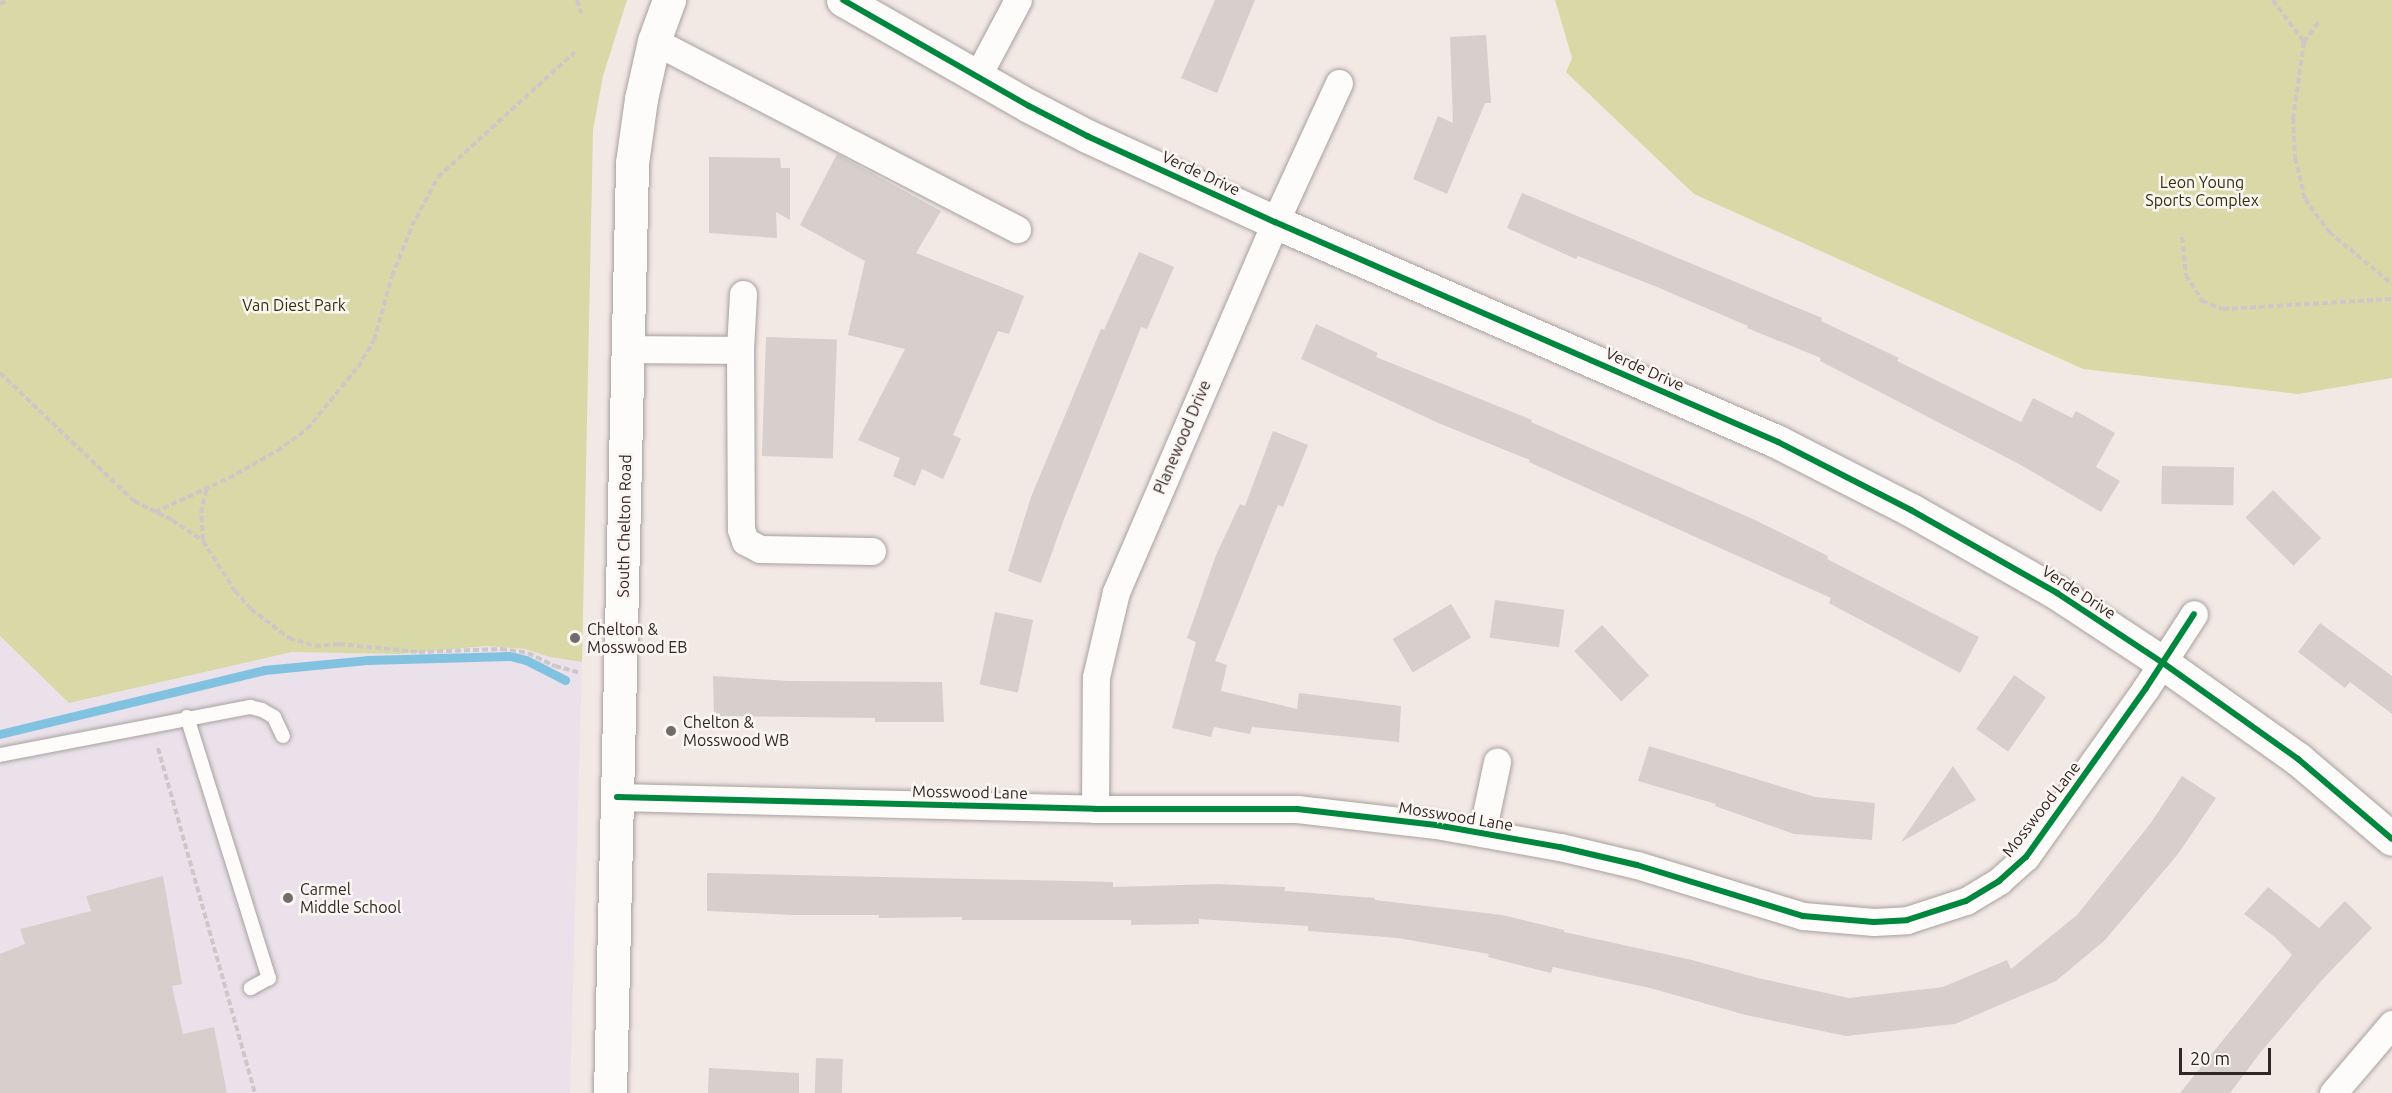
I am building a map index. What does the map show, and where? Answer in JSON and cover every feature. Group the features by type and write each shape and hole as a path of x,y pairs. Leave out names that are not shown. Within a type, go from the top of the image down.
{"street":[{"name":"South Chelton Road","path":"610,1093 632,163 641,99 654,41 669,0"},
{"name":"Verde Drive","path":"843,0 977,77 1087,136 1275,222 1778,442 1834,469 2057,593 2163,663 2298,759 2392,839"},
{"path":"977,77 1018,0"},
{"path":"654,41 1017,229"},
{"name":"Planewood Drive","path":"1095,809 1096,677 1116,592 1275,222 1339,83"},
{"path":"743,294 740,350 741,529 745,541 760,549 872,551"},
{"path":"628,349 740,350"},
{"name":"Mosswood Lane","path":"617,797 1095,809 1297,809 1386,818 1482,833 1638,866 1803,916 1874,922 1907,920 1966,902 1991,886 2026,857 2163,663 2194,614"},
{"path":"1482,833 1497,762"},
{"path":"2333,1093 2392,1024"}],"lane":[{"path":"0,755 187,717 250,707 262,710 274,717 283,736"},
{"path":"187,717 269,978 251,988"}],"path":[{"path":"0,4 8,0"},
{"path":"578,0 581,13"},
{"path":"2273,0 2304,42"},
{"path":"2318,23 2304,42 2293,118 2295,158 2305,199 2329,232 2392,284"},
{"path":"155,512 277,451 307,429 358,366 374,340 396,266 412,226 438,177 575,52"},
{"path":"2182,237 2186,275 2202,301 2223,309 2392,299"},
{"path":"0,373 134,501 203,541 236,591 251,609 288,638 315,646 339,644 419,652 501,649 528,653 555,666 578,672"},
{"path":"203,541 201,513 208,487"},
{"path":"151,725 255,1093"}],"shaded area":[{"name":"Carmel Middle School","path":"0,636 69,703 292,652 400,654 486,646 525,649 550,657 582,662 570,1093 0,1093"}],"green space":[{"name":"Van Diest Park","path":"0,0 627,0 603,76 593,130 582,662 550,657 525,649 486,646 400,654 292,652 69,703 0,636"},
{"name":"Leon Young Sports Complex","path":"1555,0 2392,0 2392,378 2298,394 2083,369 1694,194 1566,72 1572,58"}],"building":[{"path":"1215,0 1255,0 1217,93 1181,78"},
{"path":"1486,35 1491,103 1485,103 1447,194 1413,179 1438,116 1453,123 1450,37"},
{"path":"837,154 941,211 916,253 1024,296 1009,334 998,331 953,435 961,439 943,479 922,469 915,486 893,476 900,458 858,440 905,349 848,335 865,261 800,225"},
{"path":"709,157 780,158 781,168 790,168 790,220 776,212 777,238 709,233"},
{"path":"1522,193 1822,318 1821,321 1899,358 1897,361 2021,422 2033,398 2072,418 2076,411 2115,433 2096,467 2120,481 2101,512 2019,464 1820,361 1821,358 1747,328 1748,326 1657,287 1578,256 1576,259 1507,228"},
{"path":"1139,252 1174,267 1147,329 1141,327 1064,519 1041,583 1008,571 1031,497 1101,329 1104,330"},
{"path":"1316,324 1378,353 1376,357 1532,420 1531,422 1755,520 1828,556 1827,559 1979,637 1960,673 1829,603 1831,598 1529,462 1530,460 1436,422 1301,359"},
{"path":"766,337 837,339 833,458 762,456"},
{"path":"1273,431 1308,445 1283,507 1278,505 1215,661 1227,665 1221,691 1297,709 1299,693 1401,706 1399,742 1252,727 1250,734 1214,727 1211,737 1172,728 1196,642 1187,638 1216,555 1240,504 1245,506"},
{"path":"2162,466 2234,467 2233,505 2161,504"},
{"path":"2273,490 2321,538 2294,566 2245,518"},
{"path":"1495,600 1564,610 1559,647 1490,638"},
{"path":"1451,604 1471,637 1413,672 1393,639"},
{"path":"995,612 1033,620 1018,692 980,684"},
{"path":"2320,623 2392,676 2392,714 2350,682 2345,688 2298,652"},
{"path":"1602,625 1649,675 1621,701 1574,651"},
{"path":"2014,675 2046,697 2008,751 1976,729"},
{"path":"713,676 788,681 942,682 944,722 875,722 875,718 714,716"},
{"path":"1649,746 1815,797 1875,803 1872,840 1794,834 1715,806 1716,804 1638,781"},
{"path":"1953,766 1976,800 1901,842"},
{"path":"2182,776 2216,798 2178,854 2105,940 2056,981 1955,1024 1846,1036 1746,1015 1650,988 1553,967 1551,973 1488,957 1489,954 1398,938 1308,931 1308,926 1199,919 1199,924 1131,925 1131,920 962,920 962,917 879,918 879,915 794,915 707,911 707,873 1113,882 1113,887 1216,884 1285,887 1285,891 1375,898 1375,900 1502,915 1564,930 1564,932 1849,998 1943,987 2007,960 2011,969 2077,915 2150,824"},
{"path":"163,876 182,984 172,986 183,1034 214,1027 227,1093 0,1093 0,954 25,944 20,929 91,911 86,896"},
{"path":"2268,887 2319,928 2345,901 2372,928 2322,980 2260,1053 2230,1093 2180,1093 2292,955 2275,937 2244,914"},
{"path":"816,1058 843,1059 842,1093 815,1093"},
{"path":"709,1068 799,1073 799,1093 708,1093"}],"waterway":[{"path":"0,734 264,670 367,660 510,656 526,660 565,680"}],"cycle path":[{"path":"843,0 1029,106 1087,136 1275,222 1778,442 1911,510 2057,593 2163,663 2298,759 2392,839"},
{"path":"617,797 1095,809 1297,809 1436,825 1560,847 1637,865 1803,916 1874,922 1907,920 1966,901 1999,881 2026,857 2146,688 2194,614"}],"place":[{"name":"Chelton & Mosswood EB","path":"575,638"},
{"name":"Chelton & Mosswood WB","path":"671,731"},
{"name":"Carmel Middle School","path":"288,898"}]}
